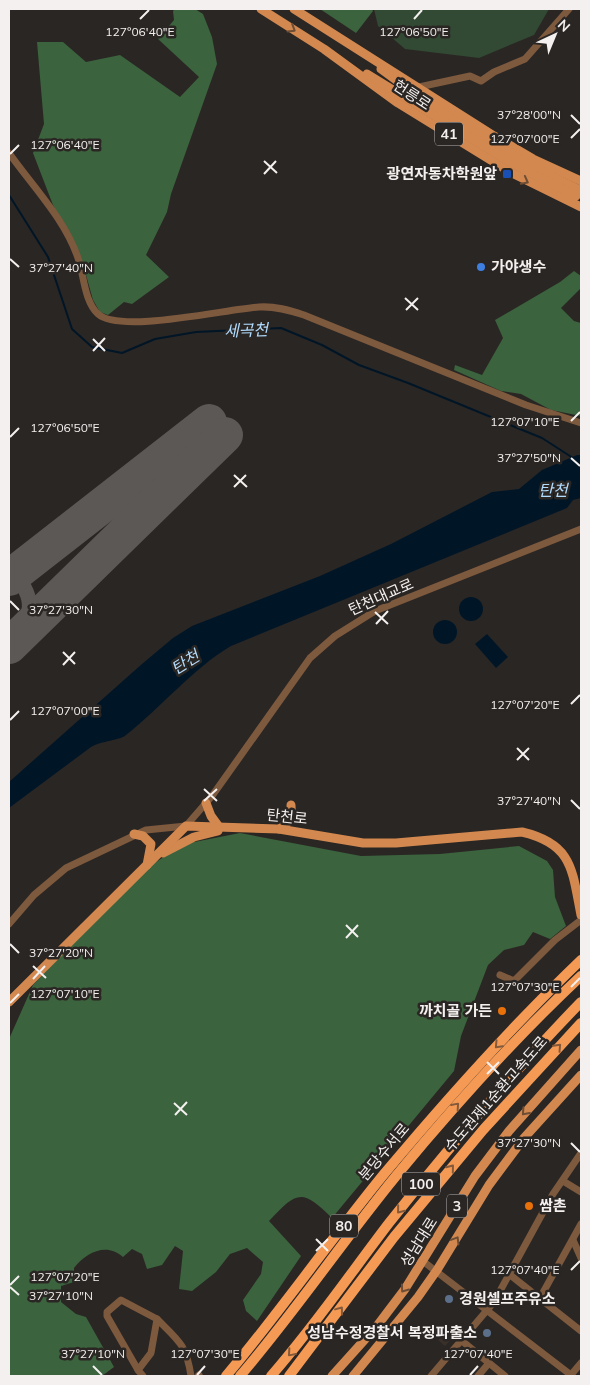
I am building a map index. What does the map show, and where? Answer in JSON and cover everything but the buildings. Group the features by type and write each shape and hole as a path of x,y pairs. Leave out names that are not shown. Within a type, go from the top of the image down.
{"highway":[{"name":"분당수서로","path":"240,1376 470,1083 551,989 581,960"},
{"name":"분당수서로","path":"226,1376 257,1339 384,1174 470,1083 581,976"},
{"name":"수도권제1순환고속도로","path":"271,1376 302,1340 389,1224 449,1149 519,1066 581,1002"},
{"name":"수도권제1순환고속도로","path":"289,1376 394,1237 483,1130 581,1023"}],"main road":[{"name":"헌릉로","path":"261,9 324,49 398,103 510,172 581,207"},
{"name":"헌릉로","path":"294,9 579,189"},
{"path":"328,30 421,99 516,158 579,189"},
{"path":"324,49 513,164 579,189"},
{"path":"206,803 211,816 219,827"},
{"path":"279,829 290,822 292,817 291,805"},
{"path":"9,1002 186,826"},
{"name":"탄천로","path":"186,826 279,829 363,843 396,843 522,832 541,837 558,848 570,864 581,915"},
{"path":"158,855 194,837 238,828"},
{"path":"134,834 143,836 151,844 147,865"},
{"name":"성남대로","path":"332,1376 376,1326 424,1262 475,1176 509,1131 581,1050"},
{"name":"성남대로","path":"353,1376 391,1333 437,1270 489,1185 524,1138 581,1075"}],"street":[{"path":"419,87 470,76 480,81 494,72 525,59 569,9"},
{"path":"9,153 63,228 78,259 90,303 98,314 110,321 128,322 160,319 260,306 280,308 304,315 526,405 581,423"},
{"name":"탄천대교로","path":"186,826 212,796 310,658 334,636 376,611 581,529"},
{"path":"9,924 34,895 55,876 103,848 146,830 186,826"},
{"path":"500,975 514,980 555,940 581,920"},
{"path":"430,1376 488,1310 581,1153"},
{"path":"563,1181 581,1192"},
{"path":"540,1298 581,1224"},
{"path":"572,1240 581,1258"},
{"path":"424,1262 437,1270 571,1376 581,1363"},
{"path":"509,1274 581,1331"},
{"path":"140,1373 107,1316 114,1304 121,1300 157,1319 180,1339 196,1376"},
{"path":"140,1373 151,1352 157,1319"},
{"path":"462,1341 505,1376"},
{"path":"478,1376 489,1363"}],"shaded area":[{"path":"450,1327 457,1333 445,1346 438,1340"}],"green space":[{"path":"175,9 195,9 203,14 212,37 217,64 171,194 167,212 146,255 169,277 132,304 124,302 108,315 100,312 93,300 81,257 53,205 33,153 44,124 37,42 63,42 86,62 120,55 180,97 199,77 158,39 174,20 173,11"},
{"path":"320,9 372,9 373,11 356,33"},
{"path":"374,9 549,9 534,35 479,58 405,49 378,26"},
{"path":"574,271 581,276 581,288 561,308 574,321 581,323 581,416 551,410 521,394 501,391 454,370 455,365 482,375 503,338 495,320 560,282"},
{"path":"240,833 361,856 440,854 519,846 547,861 553,870 555,897 566,926 550,939 533,932 524,945 504,950 488,965 461,1036 454,1071 332,1218 313,1202 300,1197 286,1204 269,1221 301,1256 257,1321 246,1311 243,1300 261,1274 263,1262 247,1248 230,1254 216,1272 192,1291 179,1289 183,1251 175,1246 162,1265 147,1269 142,1254 132,1249 123,1257 110,1250 97,1251 84,1258 74,1268 74,1282 61,1286 61,1302 76,1314 86,1317 114,1367 102,1376 9,1376 9,1039 33,985 145,869 184,844"}],"water":[{"name":"탄천","path":"581,455 581,498 573,500 567,508 231,646 190,677 126,735 91,747 9,808 9,782 142,664 173,638 192,626 320,576 391,544 492,492 519,489 542,470"},
{"path":"471,597 476,598 482,604 482,614 476,620 471,621 466,620 460,614 459,609 460,604 466,598"},
{"path":"445,620 454,623 457,632 454,641 445,644 436,641 433,632 436,623"},
{"path":"487,634 508,657 496,668 475,644"}],"waterway":[{"name":"세곡천","path":"9,195 48,257 72,329 92,347 122,353 155,339 196,332 281,328 322,345 359,365 542,438 573,458"}],"taxiway":[{"path":"9,565 22,583 29,599 28,616 19,636"}],"runway":[{"path":"9,578 209,422"},
{"path":"9,646 225,435"}],"place":[{"name":"광연자동차학원앞","path":"507,174"},
{"name":"가야생수","path":"481,267"},
{"name":"까치골 가든","path":"502,1011"},
{"name":"쌈촌","path":"529,1206"},
{"name":"경원셀프주유소","path":"449,1299"},
{"name":"성남수정경찰서 복정파출소","path":"487,1333"}]}
